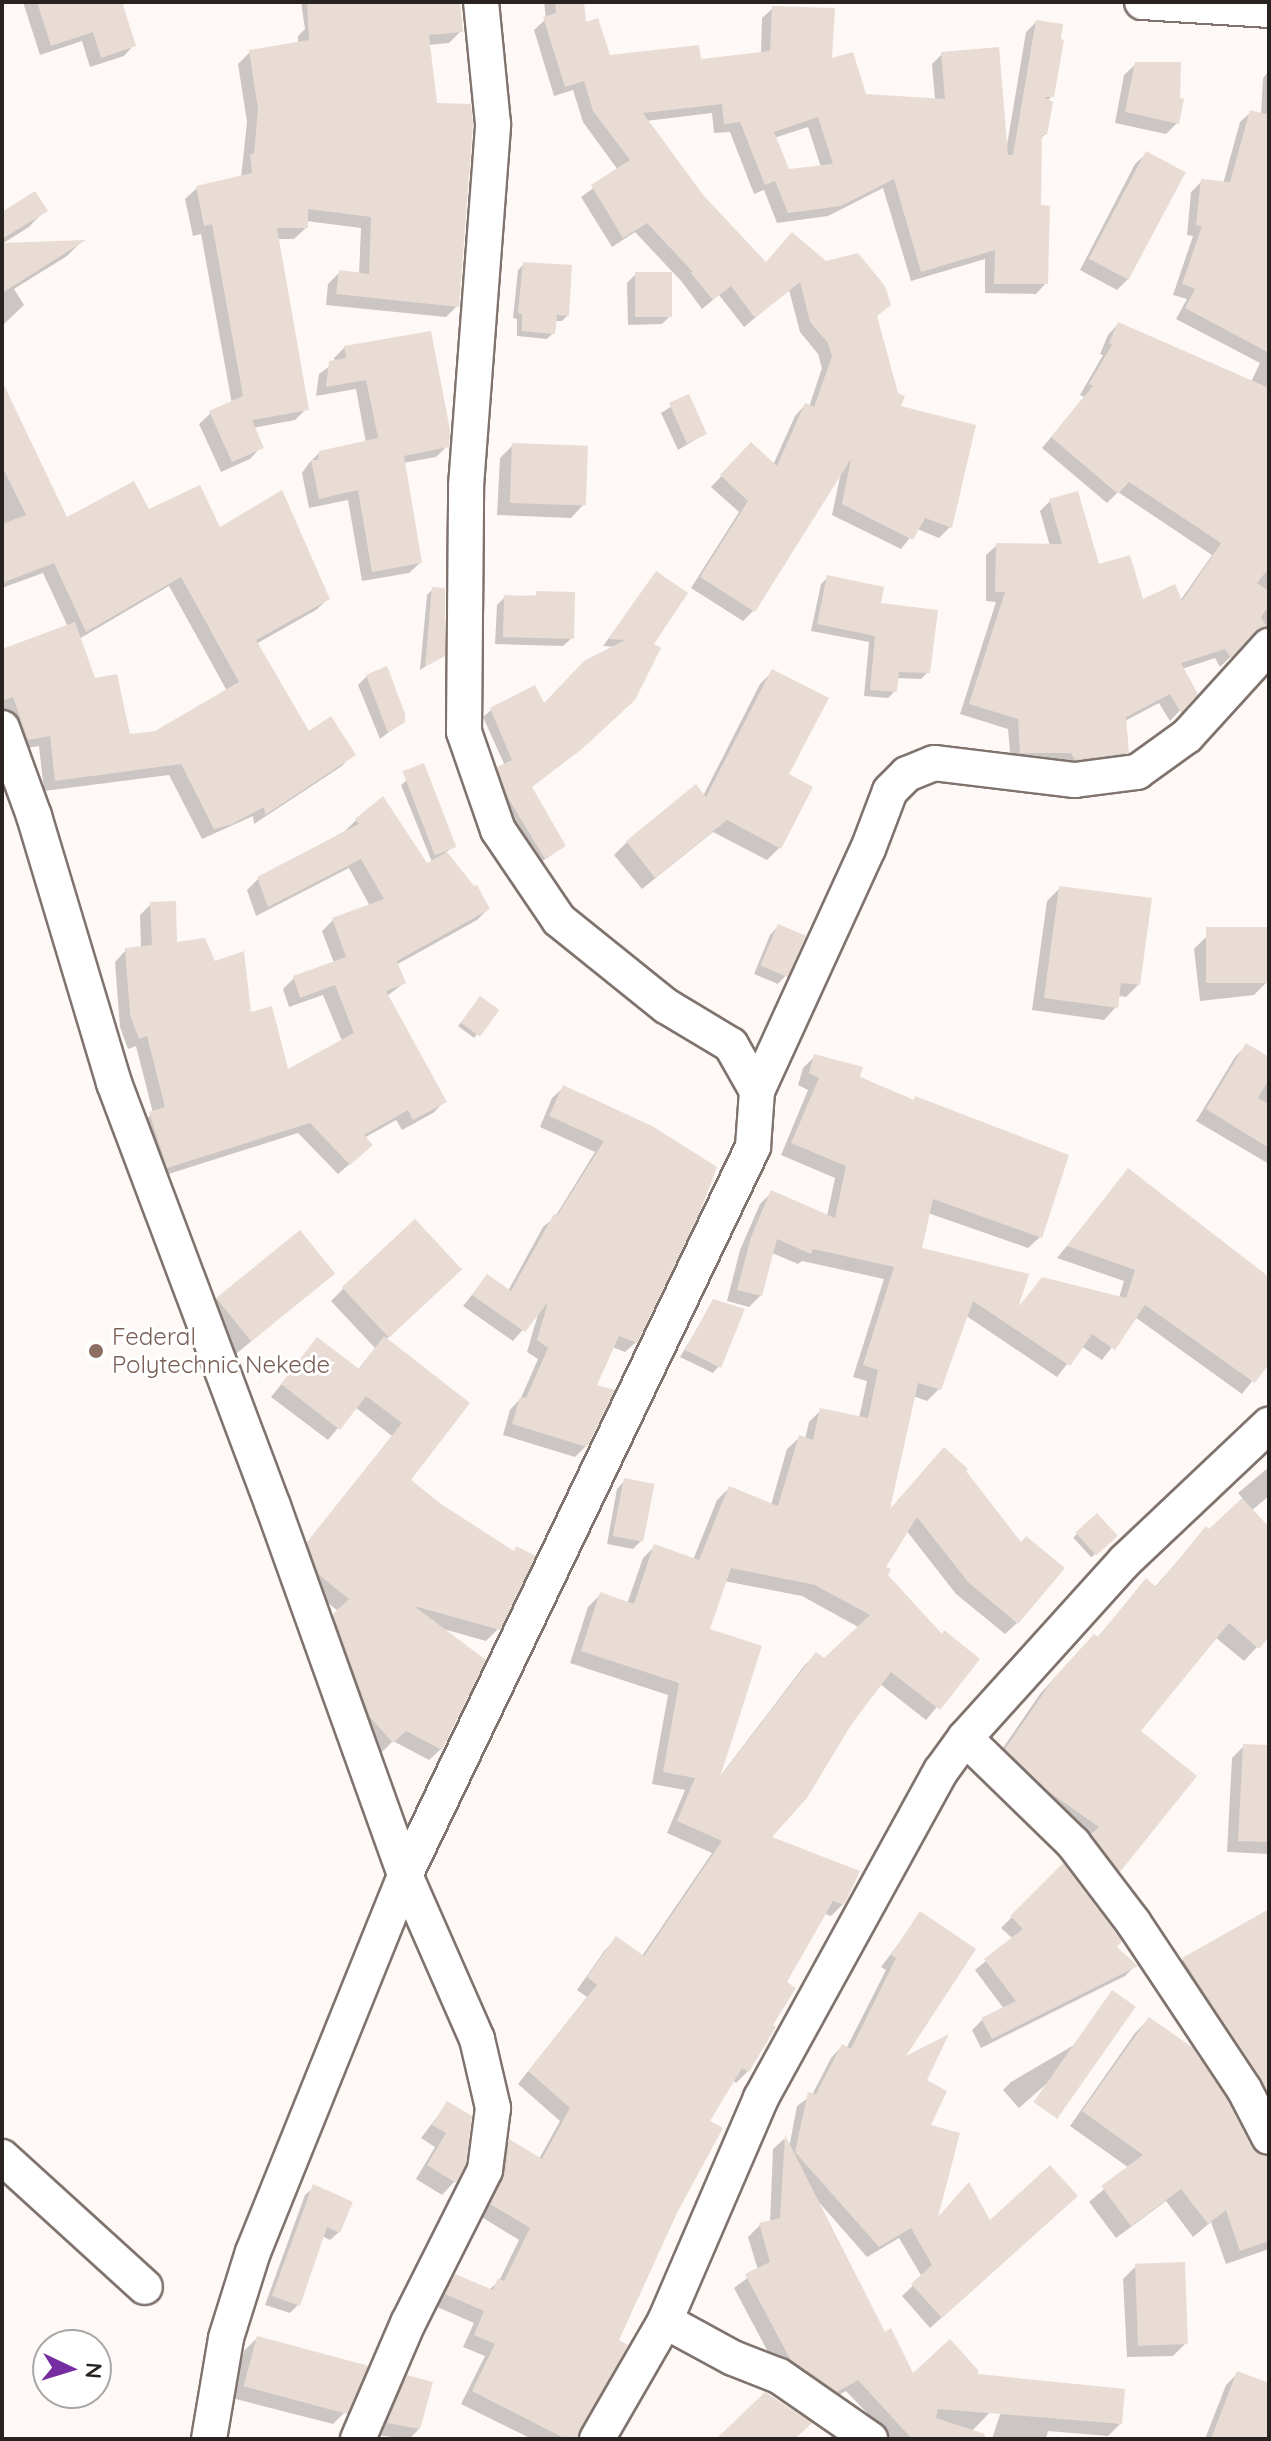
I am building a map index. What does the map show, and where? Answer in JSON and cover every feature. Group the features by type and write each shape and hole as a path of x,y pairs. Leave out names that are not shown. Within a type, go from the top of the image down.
{"street":[{"path":"481,2 493,124 466,486 464,732 498,830 559,920 666,1006 731,1045 757,1091"},
{"path":"1142,2 1269,10"},
{"path":"209,2439 226,2338 253,2252 405,1875 753,1147 757,1091 868,849 890,791 907,774 934,763 1075,780 1137,772 1187,736 1269,646"},
{"path":"2,728 34,816 114,1083 273,1506 405,1875 477,2039 493,2108 485,2170 408,2323 358,2439"},
{"path":"597,2439 665,2321 761,2098 928,1793 965,1738 1126,1560 1269,1425"},
{"path":"965,1738 1073,1843 1133,1922 1218,2050 1269,2137"},
{"path":"2,2157 145,2287"},
{"path":"665,2321 733,2358 779,2376 870,2439"}],"building":[{"path":"37,2 122,2 136,46 101,58 93,32 51,46"},
{"path":"307,2 460,2 463,32 429,35 437,103 471,104 473,124 459,307 336,294 339,270 369,274 371,217 308,209 308,228 277,228 309,410 252,420 264,448 232,462 209,411 243,396 212,224 204,226 196,186 252,173 250,154 254,154 258,109 249,50 309,40"},
{"path":"555,2 584,2 586,22 598,18 610,55 699,45 701,59 770,51 772,6 835,8 832,58 853,52 866,94 945,99 941,52 999,47 1008,155 1013,155 1036,20 1063,24 1061,39 1064,40 1054,97 1044,97 1053,102 1047,135 1042,135 1041,205 1050,206 1048,284 994,284 995,250 921,272 894,179 841,206 788,213 775,181 765,185 740,122 724,124 722,104 643,113 704,196 766,262 792,232 826,261 858,253 885,286 891,305 877,316 898,393 905,396 901,406 976,425 952,528 925,518 913,540 842,504 851,459 755,612 700,577 748,501 720,475 751,442 777,466 805,403 814,407 832,356 828,343 810,322 800,282 755,318 731,286 713,300 690,272 693,272 647,223 623,238 591,185 630,160 593,111 584,81 565,87 543,17 556,13","holes":["818,117 833,164 789,169 774,132"]},
{"path":"1135,62 1181,62 1180,98 1184,99 1179,124 1125,112"},
{"path":"1250,110 1269,115 1269,353 1185,308 1195,289 1182,284 1202,226 1196,225 1201,179 1230,182"},
{"path":"1146,151 1186,172 1128,280 1089,259"},
{"path":"35,191 48,211 2,239 2,212"},
{"path":"86,240 2,293 2,243"},
{"path":"523,262 572,265 569,316 557,315 555,334 522,331 522,314 518,313"},
{"path":"635,272 672,272 672,317 635,317"},
{"path":"1118,322 1269,388 1269,568 1257,583 1269,591 1269,606 1261,617 1267,627 1254,633 1231,658 1225,649 1181,663 1198,694 1181,713 1170,694 1126,717 1129,753 1075,760 1071,753 1020,753 1018,719 969,704 1005,592 995,592 996,543 1062,544 1049,499 1078,491 1099,564 1130,555 1143,599 1175,584 1182,601 1221,543 1129,482 1118,494 1051,437 1093,386 1089,384 1112,345 1109,343"},
{"path":"431,331 450,430 449,447 404,456 422,563 372,572 358,490 319,499 311,460 318,460 319,451 378,438 366,380 326,387 329,361 346,358 344,346"},
{"path":"2,381 67,517 134,481 149,509 200,485 220,527 282,490 330,599 256,640 309,731 331,716 356,755 265,815 264,807 230,825 214,829 181,764 55,781 50,736 28,740 13,697 2,701 2,649 75,622 95,678 117,674 130,734 155,731 239,682 181,577 86,632 54,563 2,583 2,524 26,515 2,466"},
{"path":"689,394 707,434 687,443 669,403"},
{"path":"512,443 588,446 586,506 510,503"},
{"path":"656,571 688,593 654,644 661,648 635,700 582,749 532,787 566,846 545,859 508,798 497,767 512,760 490,708 535,685 544,703 584,661 625,640 608,639"},
{"path":"827,575 884,587 881,603 938,610 930,673 899,672 897,692 870,690 875,636 817,624"},
{"path":"432,587 445,588 445,656 425,667"},
{"path":"536,591 575,592 574,639 503,637 504,595 536,596"},
{"path":"387,666 405,714 405,722 388,733 366,675"},
{"path":"772,669 829,698 789,774 813,787 781,849 727,820 655,878 626,841 696,784 706,797"},
{"path":"424,763 456,847 435,855 403,771"},
{"path":"383,796 427,863 447,852 474,886 477,885 490,909 397,961 406,983 386,991 447,1102 413,1120 408,1110 364,1135 373,1145 350,1165 310,1123 167,1168 149,1112 165,1107 147,1036 139,1039 130,1015 125,948 152,945 150,902 176,901 177,942 205,938 215,961 244,951 251,1012 272,1006 288,1069 354,1033 335,985 300,998 293,976 346,957 332,918 384,899 361,859 268,907 257,877 359,824 355,819"},
{"path":"1059,886 1152,898 1140,985 1121,983 1118,1008 1044,998"},
{"path":"778,924 806,936 788,977 760,965"},
{"path":"1206,927 1269,927 1269,983 1206,983"},
{"path":"480,996 499,1010 480,1037 461,1023"},
{"path":"1246,1043 1269,1057 1269,1079 1258,1098 1269,1104 1269,1148 1206,1109"},
{"path":"814,1054 863,1067 860,1077 914,1100 915,1096 1069,1155 1042,1238 933,1199 922,1248 1029,1274 1018,1308 1042,1277 1126,1298 1135,1270 1067,1246 1128,1168 1269,1277 1269,1364 1255,1383 1145,1305 1115,1350 1092,1334 1070,1366 973,1301 941,1390 918,1383 890,1509 944,1447 968,1469 966,1471 1021,1542 1026,1536 1065,1568 1018,1624 968,1582 917,1517 886,1567 891,1569 888,1575 942,1634 944,1630 980,1659 940,1710 891,1672 851,1725 807,1798 772,1837 860,1871 844,1905 833,1901 787,1982 796,1988 749,2072 742,2068 710,2121 723,2128 677,2213 619,2340 628,2345 577,2439 566,2439 472,2391 495,2344 474,2335 484,2311 445,2294 455,2274 493,2290 498,2278 504,2281 530,2228 490,2204 505,2173 509,2139 542,2159 570,2108 528,2071 597,1985 587,1977 616,1936 644,1956 722,1841 677,1821 695,1778 663,1772 679,1683 581,1651 600,1592 634,1604 654,1544 699,1560 729,1486 778,1506 799,1435 813,1440 820,1408 868,1418 878,1370 863,1365 894,1267 813,1249 811,1254 777,1239 762,1296 737,1290 751,1237 771,1190 835,1218 846,1166 791,1143 819,1078 809,1073","holes":["731,1568 815,1585 870,1615 824,1658 816,1652 720,1777 762,1646 710,1629"]},
{"path":"563,1085 652,1126 717,1167 699,1214 637,1343 619,1336 597,1385 615,1390 587,1447 512,1424 520,1397 526,1398 548,1348 537,1340 548,1302 525,1332 472,1295 487,1274 511,1291 554,1214 557,1216 604,1141 549,1116"},
{"path":"415,1219 462,1269 389,1338 342,1287"},
{"path":"300,1230 335,1274 251,1341 216,1298"},
{"path":"713,1299 745,1309 721,1368 685,1350"},
{"path":"384,1336 470,1403 411,1480 441,1504 514,1551 516,1546 536,1556 500,1630 414,1606 486,1660 442,1750 406,1731 393,1743 370,1717 333,1614 349,1599 319,1575 307,1542 402,1423 366,1396 340,1430 281,1384 317,1337 359,1369"},
{"path":"624,1478 654,1484 643,1542 613,1536"},
{"path":"1242,1498 1269,1527 1269,1637 1259,1649 1229,1623 1141,1731 1197,1776 1120,1872 1091,1834 1099,1827 1049,1792 1005,1749 1054,1678 1094,1634 1098,1637 1146,1578 1156,1587 1206,1526 1209,1529"},
{"path":"1097,1513 1118,1536 1096,1555 1075,1532"},
{"path":"1243,1744 1269,1745 1269,1842 1238,1841"},
{"path":"1063,1863 1122,1941 1117,1947 1138,1966 992,2039 981,2018 1016,2001 984,1959 1023,1929 1010,1916"},
{"path":"1269,1909 1269,2094 1182,1958"},
{"path":"920,1911 976,1949 906,2056 949,2034 927,2080 947,2091 931,2125 960,2133 938,2217 969,2182 990,2220 1050,2165 1078,2196 942,2318 911,2284 932,2265 911,2228 879,2247 795,2152 808,2092 816,2094 842,2044 851,2049 896,1958 891,1955"},
{"path":"1112,1990 1136,2007 1057,2119 1033,2102"},
{"path":"1149,2017 1192,2047 1227,2099 1251,2146 1259,2154 1269,2157 1269,2241 1240,2251 1226,2210 1208,2224 1181,2189 1131,2226 1101,2186 1143,2155 1082,2111"},
{"path":"447,2101 472,2116 466,2164 456,2183 427,2165 446,2133 432,2125"},
{"path":"785,2135 885,2332 891,2328 913,2373 950,2339 978,2370 978,2374 1125,2389 1122,2424 938,2409 936,2418 985,2434 984,2439 912,2439 858,2380 837,2392 790,2359 745,2274 770,2262 759,2223 780,2218"},
{"path":"313,2184 353,2202 340,2233 327,2227 300,2306 272,2296"},
{"path":"1185,2262 1188,2344 1138,2346 1135,2264"},
{"path":"257,2336 368,2366 355,2416 244,2386"},
{"path":"1237,2371 1269,2383 1269,2439 1211,2439"},
{"path":"407,2375 433,2382 420,2429 387,2423"},
{"path":"765,2392 812,2423 795,2439 716,2439"}],"place":[{"name":"Federal Polytechnic Nekede","path":"96,1351"}]}
